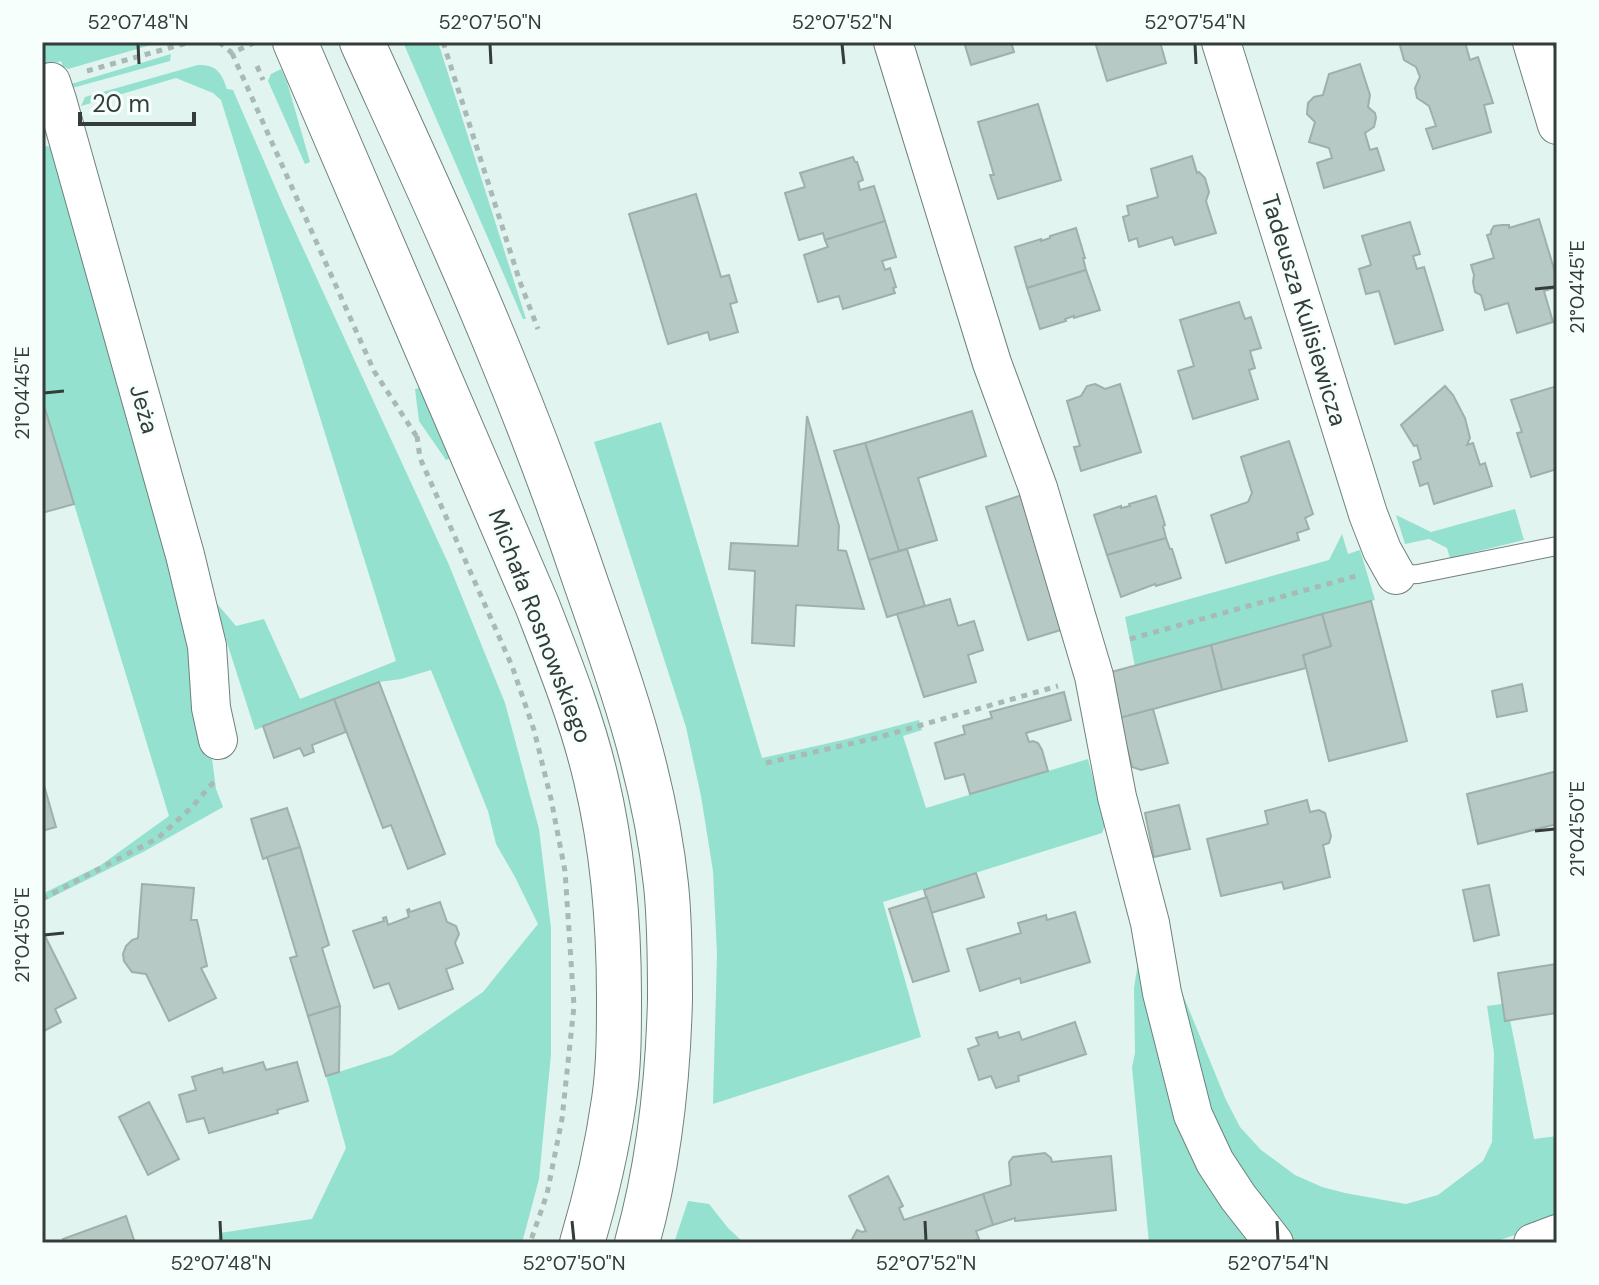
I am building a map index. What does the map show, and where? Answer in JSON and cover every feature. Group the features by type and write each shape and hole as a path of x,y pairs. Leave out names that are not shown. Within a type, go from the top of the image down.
{"street":[{"name":"Michała Rosnowskiego","path":"295,42 537,605 570,690 596,778 612,866 619,953 619,1029 615,1097 606,1152 582,1243"},
{"path":"362,42 505,366 561,509 638,735 655,809 666,886 670,961 669,1045 662,1120 637,1243"},
{"path":"893,42 992,363 1038,488 1094,676 1117,797 1150,923 1162,993 1193,1115 1215,1162 1274,1243"},
{"name":"Tadeusza Kulisiewicza","path":"1221,42 1374,533 1393,570"},
{"path":"1532,42 1557,125"},
{"name":"Jeża","path":"46,83 185,555 207,646 211,708 222,754"},
{"path":"1533,1243 1557,1234"}],"lane":[{"path":"1393,570 1418,574 1557,546"}],"path":[{"path":"46,83 190,42"},
{"path":"219,42 232,53 374,371 425,449"},
{"path":"232,53 257,42"},
{"path":"257,66 263,80"},
{"path":"415,424 420,458 517,679 548,785 565,871 574,1006 562,1119 547,1194 530,1243"},
{"path":"1130,639 1393,570"},
{"path":"766,763 876,738 1094,676"},
{"path":"42,899 158,838 192,807 222,754"}],"green space":[{"path":"42,42 161,42 68,69 61,61 42,68"},
{"path":"403,42 438,42 526,319 523,319"},
{"path":"171,54 170,61 72,88 71,84"},
{"path":"198,65 214,68 227,89 233,90 449,565 505,703 539,829 551,928 551,1054 539,1179 522,1243 217,1243 220,1233 312,1219 346,1148 326,1076 392,1055 483,992 538,924 496,844 488,811 431,670 379,682 255,730 213,599 236,626 264,619 300,699 396,661 221,100 213,93 176,78 81,106 85,97"},
{"path":"281,69 310,162 305,164 268,81 271,74"},
{"path":"48,146 55,151 156,500 205,706 216,789 223,807 143,852 42,902 42,894 101,865 169,816 42,399 42,147"},
{"path":"419,388 451,458 446,460 419,421 415,389"},
{"path":"661,422 762,758 919,720 922,730 903,736 926,808 1088,759 1105,825 1102,833 883,902 921,1037 713,1104 717,954 713,871 701,796 686,727 594,442"},
{"path":"1515,509 1524,540 1450,558 1447,548 1429,539 1405,544 1396,515 1431,532"},
{"path":"1342,534 1348,554 1360,550 1375,600 1135,666 1125,617 1329,560"},
{"path":"1167,939 1183,995 1240,1127 1261,1150 1295,1175 1345,1193 1406,1204 1438,1195 1483,1161 1492,1142 1494,1053 1487,1006 1502,1004 1505,1020 1510,1020 1534,1139 1557,1136 1557,1221 1491,1243 1285,1243 1217,1151"},
{"path":"1141,944 1264,1243 1149,1243 1132,1067 1135,1053 1134,988"},
{"path":"688,1201 709,1204 744,1243 674,1243"}],"building":[{"path":"964,42 1011,42 1014,52 971,65"},
{"path":"1095,42 1160,42 1166,63 1107,81"},
{"path":"1399,42 1465,42 1470,60 1478,57 1493,103 1484,105 1491,132 1433,149 1426,129 1436,126 1429,106 1417,98 1415,88 1420,77 1416,67 1404,60"},
{"path":"1360,64 1370,95 1368,107 1376,118 1374,127 1365,133 1370,150 1377,148 1384,170 1324,188 1317,163 1332,158 1329,148 1309,142 1315,122 1307,114 1308,103 1314,97 1323,95 1329,74"},
{"path":"1038,104 1061,180 998,199 978,122"},
{"path":"1192,156 1197,173 1205,178 1209,192 1206,201 1216,233 1175,245 1172,237 1139,247 1137,238 1129,241 1123,217 1129,215 1127,206 1158,197 1151,169"},
{"path":"853,157 863,180 858,182 860,190 874,186 885,221 825,240 823,233 799,240 785,193 805,187 800,173"},
{"path":"696,194 721,277 729,275 737,302 730,304 738,332 710,340 708,332 668,344 629,214"},
{"path":"1539,219 1557,279 1557,287 1544,291 1553,322 1517,333 1508,303 1485,310 1481,295 1475,292 1471,265 1494,258 1487,235 1491,234 1494,226 1509,225 1509,228"},
{"path":"885,221 896,257 882,261 885,270 890,268 895,293 843,309 839,296 818,302 804,255 828,247 825,240"},
{"path":"1410,222 1420,254 1413,256 1417,269 1424,267 1443,330 1395,344 1379,291 1366,294 1359,269 1371,265 1362,236"},
{"path":"1076,228 1086,270 1027,288 1015,247"},
{"path":"1086,270 1100,310 1040,329 1027,288"},
{"path":"1239,302 1245,319 1251,317 1261,348 1250,351 1255,368 1249,370 1258,399 1193,419 1178,371 1194,366 1180,320"},
{"path":"1095,384 1105,389 1120,384 1141,452 1081,471 1074,447 1080,446 1067,401 1081,396 1087,386"},
{"path":"1445,386 1465,418 1470,438 1467,445 1473,443 1480,465 1485,463 1492,486 1434,504 1428,483 1420,486 1413,462 1421,459 1417,445 1414,446 1401,425"},
{"path":"1557,386 1557,469 1531,477 1517,433 1522,432 1511,400"},
{"path":"42,399 74,504 42,513"},
{"path":"972,411 986,456 918,478 937,540 899,551 865,443"},
{"path":"807,416 839,526 838,550 846,551 864,609 796,605 794,646 752,643 755,571 729,569 731,543 798,546"},
{"path":"1289,441 1313,514 1305,518 1309,529 1297,533 1299,540 1226,563 1211,515 1248,502 1252,493 1241,457"},
{"path":"865,443 899,551 869,560 834,451"},
{"path":"1022,495 1064,629 1028,640 986,507"},
{"path":"1156,496 1166,538 1107,555 1094,515"},
{"path":"1166,538 1181,578 1121,597 1107,555"},
{"path":"907,549 925,606 887,617 869,560"},
{"path":"950,599 958,626 974,621 983,650 968,655 976,682 924,697 897,614"},
{"path":"1371,601 1407,741 1329,761 1303,655 1331,646 1322,614"},
{"path":"1322,614 1331,646 1303,655 1306,668 1222,690 1211,645"},
{"path":"1211,645 1222,690 1117,719 1104,674"},
{"path":"379,682 445,854 408,869 391,825 383,828 334,699"},
{"path":"1522,684 1527,711 1497,717 1492,691"},
{"path":"1064,692 1071,720 1026,733 1029,742 1038,743 1048,771 970,794 964,774 945,779 935,743 965,734 963,726 992,718 990,712"},
{"path":"334,699 346,732 312,745 314,752 304,756 300,748 274,758 263,726"},
{"path":"1153,709 1168,763 1141,770 1132,767 1119,718"},
{"path":"1557,771 1557,824 1478,844 1467,794"},
{"path":"42,783 56,827 42,831"},
{"path":"1307,800 1310,812 1319,810 1325,813 1331,836 1329,843 1323,845 1330,877 1284,889 1282,882 1221,896 1207,839 1268,824 1265,811"},
{"path":"1179,805 1190,849 1154,857 1145,813"},
{"path":"287,808 300,847 263,859 251,819"},
{"path":"300,847 329,945 322,948 340,1006 308,1016 290,958 297,956 267,857"},
{"path":"976,873 984,897 931,913 924,890"},
{"path":"142,884 194,888 191,920 197,920 207,966 201,968 216,998 169,1021 146,974 132,972 124,961 126,946 138,938"},
{"path":"1489,885 1499,935 1474,941 1463,890"},
{"path":"927,897 949,971 913,982 889,909"},
{"path":"440,902 447,922 456,926 459,934 455,943 463,963 446,969 453,989 399,1009 389,983 374,988 353,931 384,921 386,917 388,925 409,917 409,909 410,912"},
{"path":"1075,912 1090,962 1021,983 1020,978 980,991 967,949 1021,933 1018,923 1046,915 1047,920"},
{"path":"42,930 76,998 55,1009 61,1022 42,1032"},
{"path":"1557,964 1557,1013 1505,1021 1498,973"},
{"path":"340,1006 339,1072 326,1076 308,1016"},
{"path":"1075,1022 1086,1054 1018,1076 1019,1081 996,1088 991,1076 979,1080 968,1049 979,1045 976,1038 997,1032 999,1038 1019,1032 1022,1040"},
{"path":"263,1062 266,1070 297,1062 308,1101 209,1133 204,1118 187,1122 179,1095 196,1090 192,1077 222,1068 223,1073"},
{"path":"149,1102 179,1159 148,1175 119,1117"},
{"path":"1045,1153 1052,1162 1111,1156 1116,1210 1015,1221 1015,1218 993,1225 983,1194 1011,1185 1009,1162 1013,1157"},
{"path":"888,1176 903,1206 899,1208 904,1220 983,1194 993,1225 976,1231 979,1239 966,1243 850,1243 857,1230 866,1231 849,1196"},
{"path":"126,1216 135,1243 65,1243 63,1239"}]}
